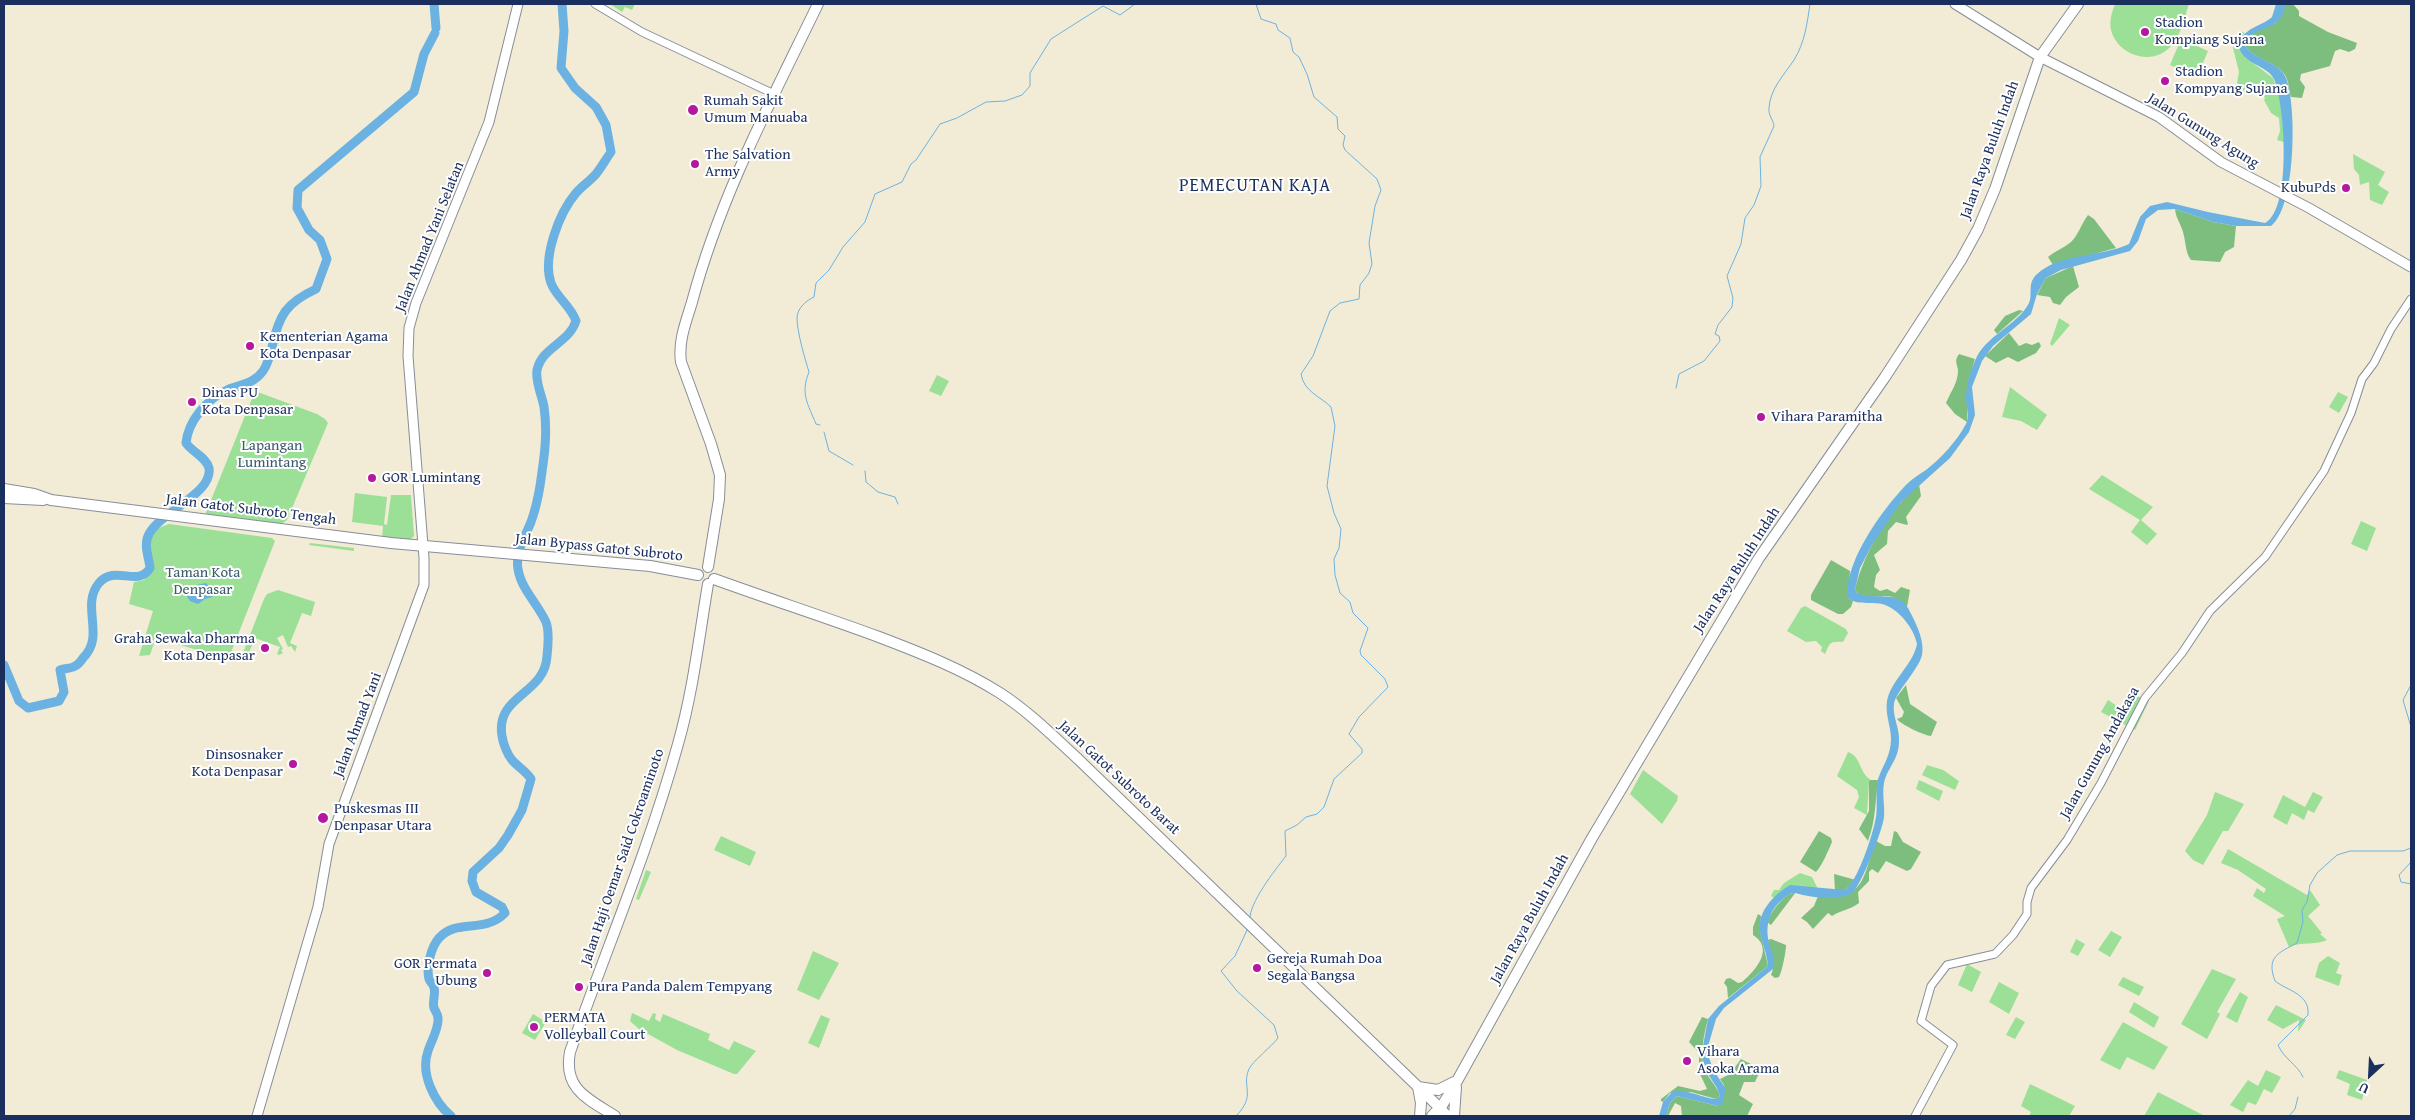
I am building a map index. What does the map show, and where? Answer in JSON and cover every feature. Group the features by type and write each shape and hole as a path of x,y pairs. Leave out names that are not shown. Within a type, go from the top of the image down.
{"highway":[{"path":"708,567 719,499 720,475 711,444 681,362 680,348 695,286 744,156 818,4"},
{"name":"Jalan Raya Buluh Indah","path":"1438,1106 1457,1081 1592,838 1759,558 1885,377 1968,247 1995,189 2040,57 2078,4"},
{"name":"Jalan Gatot Subroto Tengah","path":"4,489 34,494 51,500 423,546 496,552"},
{"path":"4,498 51,500"},
{"name":"Jalan Bypass Gatot Subroto","path":"496,552 650,566 698,575"},
{"path":"708,567 714,571 711,581 700,580 698,575 700,570 708,567"},
{"name":"Jalan Gatot Subroto Barat","path":"711,581 776,599 930,656 968,674 1009,699 1078,759 1438,1106"},
{"name":"Jalan Haji Oemar Said Cokroaminoto","path":"614,1116 578,1090 570,1079 568,1065 570,1052 628,893 678,744 691,688 711,581"},
{"path":"1421,1116 1418,1087 1438,1090 1457,1081"},
{"path":"1454,1116 1453,1104 1457,1081"},
{"path":"1421,1116 1438,1106"},
{"path":"1432,1116 1438,1106"}],"main road":[{"name":"Jalan Ahmad Yani Selatan","path":"423,546 408,356 409,328 416,303 490,122 518,4"},
{"name":"Jalan Gunung Agung","path":"1955,4 2040,57 2159,117 2215,158 2280,192 2411,268"},
{"name":"Jalan Ahmad Yani","path":"257,1116 318,907 329,844 422,590 424,578 423,546"},
{"path":"1438,1106 1448,1116"}],"street":[{"path":"595,4 642,32 774,94"},
{"name":"Jalan Gunung Andakasa","path":"1915,1116 1953,1045 1921,1021 1931,986 1947,965 1995,954 2013,935 2027,914 2027,902 2031,888 2067,840 2101,783 2145,698 2182,653 2210,611 2265,557 2324,471 2351,413 2362,379 2374,364 2390,329 2411,299"}],"green space":[{"path":"610,4 635,4 632,10 625,7 622,12"},
{"name":"Stadion Kompiang Sujana","path":"2115,4 2189,4 2181,28 2172,45 2160,54 2152,57 2143,57 2127,51 2114,38 2110,23"},
{"path":"2286,4 2293,4 2299,11 2299,16 2328,32 2357,43 2355,49 2349,52 2340,49 2335,51 2330,66 2301,74 2300,80 2305,87 2302,98 2291,97 2287,79 2283,72 2255,55 2245,46 2254,32 2276,23"},
{"path":"2240,31 2245,33 2242,37 2245,57 2273,78 2281,100 2284,142 2277,140 2280,131 2279,118 2271,113 2259,89 2245,93 2237,83 2239,72 2233,48"},
{"path":"2181,39 2208,51 2197,77 2170,65"},
{"path":"2353,154 2385,172 2378,185 2389,192 2382,205 2370,200 2369,182 2360,185 2359,175 2354,169"},
{"path":"2175,209 2213,222 2236,226 2234,247 2225,252 2220,262 2191,260"},
{"path":"2088,215 2094,219 2116,248 2053,265 2048,257 2071,242"},
{"path":"2073,266 2079,287 2066,297 2060,305 2053,303 2050,297 2037,295 2046,278"},
{"path":"2019,310 2023,311 1997,334 1994,330 2005,316"},
{"path":"2059,318 2070,325 2052,346 2050,344"},
{"path":"2009,333 2019,346 2026,343 2032,345 2039,342 2041,346 2036,353 2018,362 2008,357 1996,363 1985,356"},
{"path":"1959,354 1975,359 1968,383 1967,422 1955,414 1946,403 1957,379 1956,360"},
{"path":"937,375 949,381 941,396 929,391"},
{"path":"2010,387 2047,415 2037,430 2021,421 2002,417"},
{"name":"Lapangan Lumintang","path":"255,391 317,414 328,423 287,520 280,525 205,515"},
{"path":"2338,392 2348,397 2339,413 2329,407"},
{"path":"2102,475 2153,507 2141,520 2157,534 2147,545 2131,532 2140,520 2089,489"},
{"path":"1919,484 1921,496 1906,517 1908,524 1896,522 1888,531 1887,544 1874,555 1880,570 1876,575 1874,587 1880,591 1887,589 1895,593 1901,587 1910,590 1907,607 1890,596 1864,597 1857,593 1855,589 1865,560 1888,518"},
{"path":"355,493 387,497 384,524 387,525 391,495 411,495 414,536 404,541 382,538 383,526 352,522"},
{"path":"2361,521 2376,528 2367,551 2351,544"},
{"name":"Taman Kota Denpasar","path":"169,524 272,538 275,541 228,660 156,637 150,655 139,656 153,611 129,604 134,582 144,580 151,572 151,537 160,527"},
{"path":"310,543 354,548 354,551 309,545"},
{"path":"1831,560 1850,571 1848,598 1853,601 1851,607 1843,614 1838,614 1811,600 1811,595"},
{"path":"278,590 315,602 311,616 302,613 290,643 297,646 295,652 291,646 288,647 283,635 277,638 283,649 281,650 283,653 279,655 277,654 280,647 255,638 246,660 241,658 264,599 267,594"},
{"path":"1805,606 1846,629 1848,633 1843,642 1831,644 1825,654 1821,651 1822,647 1816,641 1806,642 1787,631 1801,608"},
{"path":"1906,685 1910,704 1937,722 1931,736 1903,724 1897,719 1902,717 1904,712 1896,698"},
{"path":"2137,696 2149,701 2135,730 2101,712 2108,700 2123,710 2127,704 2132,706"},
{"path":"1848,752 1855,757 1864,773 1871,780 1869,782 1867,815 1854,808 1859,797 1857,790 1837,776"},
{"path":"1927,765 1943,770 1959,781 1955,790 1922,775"},
{"path":"1643,770 1678,796 1677,801 1662,824 1630,794"},
{"path":"1878,780 1874,818 1868,841 1859,829 1869,811 1869,781"},
{"path":"1919,780 1943,791 1939,801 1916,789"},
{"path":"2215,792 2244,804 2228,831 2223,831 2203,865 2193,860 2185,851 2207,815"},
{"path":"2313,792 2323,797 2314,813 2308,810 2304,820 2292,813 2287,825 2273,817 2283,795 2305,807"},
{"path":"1819,831 1831,838 1832,842 1816,872 1800,862"},
{"path":"1894,831 1897,832 1903,842 1921,852 1911,869 1907,871 1886,861 1878,873 1872,869 1869,872 1869,881 1858,892 1859,903 1832,916 1828,913 1813,929 1801,918 1814,906 1818,896 1834,896 1854,890 1864,876 1876,841 1885,846 1891,846"},
{"path":"721,836 756,852 750,866 714,850"},
{"path":"2228,849 2307,895 2310,890 2320,905 2308,916 2322,933 2320,934 2327,940 2289,947 2277,919 2285,916 2253,896 2257,888 2264,893 2266,889 2238,870 2221,863"},
{"path":"646,870 651,872 639,900 636,899"},
{"path":"1800,873 1812,877 1818,889 1795,887 1784,891 1774,898 1771,896 1774,890 1779,890 1784,883"},
{"path":"1834,874 1856,880 1845,890 1835,891"},
{"path":"1796,892 1771,925 1767,922 1782,900"},
{"path":"1758,914 1761,916 1760,931 1768,966 1728,998 1727,987 1724,983 1726,979 1730,978 1738,983 1742,982 1761,960 1762,947 1753,935 1753,927"},
{"path":"2111,931 2122,937 2110,957 2098,950"},
{"path":"1771,939 1786,945 1784,962 1779,977 1775,978 1771,975 1773,969 1768,940"},
{"path":"2076,939 2085,944 2078,956 2070,952"},
{"path":"813,951 839,963 819,1000 797,990"},
{"path":"2328,956 2340,963 2336,973 2342,975 2339,986 2315,977 2319,963"},
{"path":"1967,964 1981,972 1972,992 1958,985"},
{"path":"2212,969 2236,979 2217,1012 2220,1014 2207,1039 2181,1024"},
{"path":"2123,977 2144,987 2139,996 2118,985"},
{"path":"1999,982 2019,993 2009,1014 1989,1002"},
{"path":"2240,992 2248,997 2237,1023 2226,1017"},
{"path":"2134,1002 2159,1017 2154,1028 2129,1012"},
{"path":"2276,1005 2306,1020 2298,1032 2299,1020 2283,1029 2267,1020"},
{"path":"632,1013 649,1021 653,1013 656,1014 655,1019 660,1022 663,1014 710,1034 708,1040 729,1050 734,1041 756,1051 737,1074 734,1074 677,1050 639,1029 630,1021"},
{"name":"PERMATA Volleyball Court","path":"533,1014 546,1022 535,1040 522,1033"},
{"path":"821,1015 830,1019 819,1048 808,1043"},
{"path":"1702,1017 1708,1019 1702,1049 1704,1067 1720,1096 1716,1099 1691,1092 1670,1093 1663,1102 1661,1099 1678,1086 1700,1091 1707,1089 1699,1072 1699,1053 1689,1042"},
{"path":"2016,1017 2025,1022 2015,1039 2006,1035"},
{"path":"2123,1022 2168,1047 2154,1070 2127,1057 2120,1070 2100,1060"},
{"path":"1741,1059 1761,1069 1755,1082 1744,1082 1739,1095 1753,1104 1747,1116 1682,1116 1681,1106 1675,1103 1668,1116 1666,1116 1670,1103 1677,1096 1718,1106 1724,1085 1720,1079 1730,1074"},
{"path":"2266,1070 2281,1077 2272,1093 2264,1089 2256,1105 2248,1102 2243,1112 2230,1105 2248,1080 2258,1086"},
{"path":"2339,1070 2367,1080 2362,1100 2347,1095 2350,1084 2336,1078"},
{"path":"2030,1084 2075,1106 2069,1116 2029,1116 2031,1112 2021,1106"},
{"path":"2158,1092 2205,1116 2144,1116"}],"water":[{"path":"2276,4 2286,4 2283,14 2277,22 2252,35 2245,46 2249,51 2283,73 2290,91 2293,132 2290,178 2279,216 2271,226 2236,226 2213,222 2175,209 2158,210 2146,219 2138,241 2130,251 2061,270 2046,278 2037,294 2031,314 1993,346 1982,361 1972,387 1975,415 1969,432 1950,458 1901,502 1872,545 1860,568 1855,589 1857,593 1863,595 1891,597 1903,602 1916,625 1923,649 1920,661 1895,699 1894,713 1899,736 1898,748 1884,783 1883,823 1866,869 1856,889 1847,895 1835,898 1821,898 1792,893 1779,903 1770,915 1768,922 1768,938 1774,961 1773,969 1724,1008 1716,1019 1709,1043 1709,1058 1714,1071 1726,1089 1722,1104 1718,1106 1677,1096 1670,1103 1666,1116 1659,1116 1663,1102 1673,1091 1684,1091 1716,1099 1720,1096 1704,1068 1702,1051 1708,1019 1719,1006 1768,966 1760,924 1761,917 1768,904 1790,885 1845,890 1860,867 1876,817 1878,779 1891,745 1887,711 1889,693 1915,652 1917,644 1909,625 1899,614 1882,604 1860,603 1848,598 1848,584 1858,553 1867,536 1888,506 1908,483 1943,455 1966,424 1968,417 1966,398 1968,384 1971,370 1979,352 1993,337 2024,311 2030,300 2031,286 2036,275 2045,268 2068,259 2129,244 2140,217 2150,206 2167,202 2265,223 2274,214 2283,178 2284,156 2278,92 2271,74 2245,57 2239,46 2248,31 2272,17"},
{"path":"206,583 213,591 212,597 198,604 190,601 186,595 187,587"}],"waterway":[{"path":"434,4 436,28"},
{"path":"451,1116 439,1103 427,1078 426,1060 438,1022 438,1015 434,1009 434,987 428,974 429,963 436,942 446,932 489,923 505,913 502,907 476,892 472,881 473,872 499,848 522,810 531,779 508,755 502,736 502,722 506,712 513,703 538,679 544,669 547,656 547,625 543,615 526,590 517,563 519,551 536,504 546,437 543,402 537,379 537,370 544,356 568,335 576,321 551,283 549,273 550,249 558,224 570,202 576,193 596,174 611,152 606,125 596,107 575,88 561,68 564,31 562,4"},
{"path":"820,425 816,424 806,399 805,387 809,372 797,324 797,314 803,305 814,297 816,283 829,270 843,247 865,222 875,194 902,182 911,164 916,160 940,124 957,118 986,102 1005,101 1022,95 1030,86 1030,73 1051,39 1103,6 1120,15 1135,4"},
{"path":"1250,919 1258,896 1286,856 1285,831 1297,825 1306,817 1317,814 1324,807 1334,779 1362,753 1362,749 1349,734 1359,717 1388,687 1385,679 1361,655 1360,651 1368,628 1353,613 1350,602 1340,593 1335,575 1334,559 1339,548 1341,529 1334,513 1327,486 1335,426 1331,407 1305,385 1301,374 1313,356 1330,311 1340,303 1359,299 1360,285 1369,273 1372,264 1369,243 1375,206 1381,190 1377,179 1345,150 1343,145 1345,136 1338,129 1337,117 1314,97 1307,74 1299,57 1293,52 1290,38 1278,30 1276,24 1261,19 1256,4"},
{"path":"1676,388 1679,374 1704,361 1720,341 1719,336 1715,334 1718,325 1732,307 1733,298 1727,276 1741,244 1745,218 1754,205 1761,186 1760,157 1774,126 1769,113 1770,101 1775,88 1801,46 1810,4"},
{"path":"4,665 19,701 28,708 59,701 64,692 60,670 77,665 90,649 93,640 92,601 99,583 112,575 139,576 145,574 150,568 146,547 149,534 164,518 195,495 208,477 209,468 207,464 186,443 190,427 212,399 232,388 251,382 259,376 268,362 278,326 285,311 297,299 316,289 327,259 320,240 309,230 297,208 298,190 414,92 424,54 435,33"},
{"path":"824,432 829,451 853,465"},
{"path":"865,471 866,482 878,492 895,497 898,504"},
{"path":"2411,685 2403,700 2411,727"},
{"path":"2303,1077 2278,1045 2308,1015 2308,1008 2302,998 2275,981 2273,961 2279,953 2297,943 2303,922 2302,910 2307,902 2310,885 2317,873 2337,855 2350,851 2403,851 2411,848"},
{"path":"2411,862 2399,875 2401,882 2411,884"},
{"path":"1236,1116 1246,1102 1249,1069 1278,1038 1274,1025 1237,991 1221,971 1235,956 1248,928"},
{"path":"2289,1116 2295,1109 2298,1097"}],"place":[{"name":"Stadion Kompiang Sujana","path":"2145,32"},
{"name":"Stadion Kompyang Sujana","path":"2165,81"},
{"name":"Rumah Sakit Umum Manuaba","path":"693,110"},
{"name":"The Salvation Army","path":"695,164"},
{"name":"KubuPds","path":"2346,188"},
{"name":"Kementerian Agama Kota Denpasar","path":"250,346"},
{"name":"Dinas PU Kota Denpasar","path":"192,402"},
{"name":"Vihara Paramitha","path":"1761,417"},
{"name":"GOR Lumintang","path":"372,478"},
{"name":"Graha Sewaka Dharma Kota Denpasar","path":"265,648"},
{"name":"Dinsosnaker Kota Denpasar","path":"293,764"},
{"name":"Puskesmas III Denpasar Utara","path":"323,818"},
{"name":"Gereja Rumah Doa Segala Bangsa","path":"1257,968"},
{"name":"GOR Permata Ubung","path":"487,973"},
{"name":"Pura Panda Dalem Tempyang","path":"579,987"},
{"name":"PERMATA Volleyball Court","path":"534,1027"},
{"name":"Vihara Asoka Arama","path":"1687,1061"}],"district":[{"name":"PEMECUTAN KAJA","path":"1255,186"}]}
